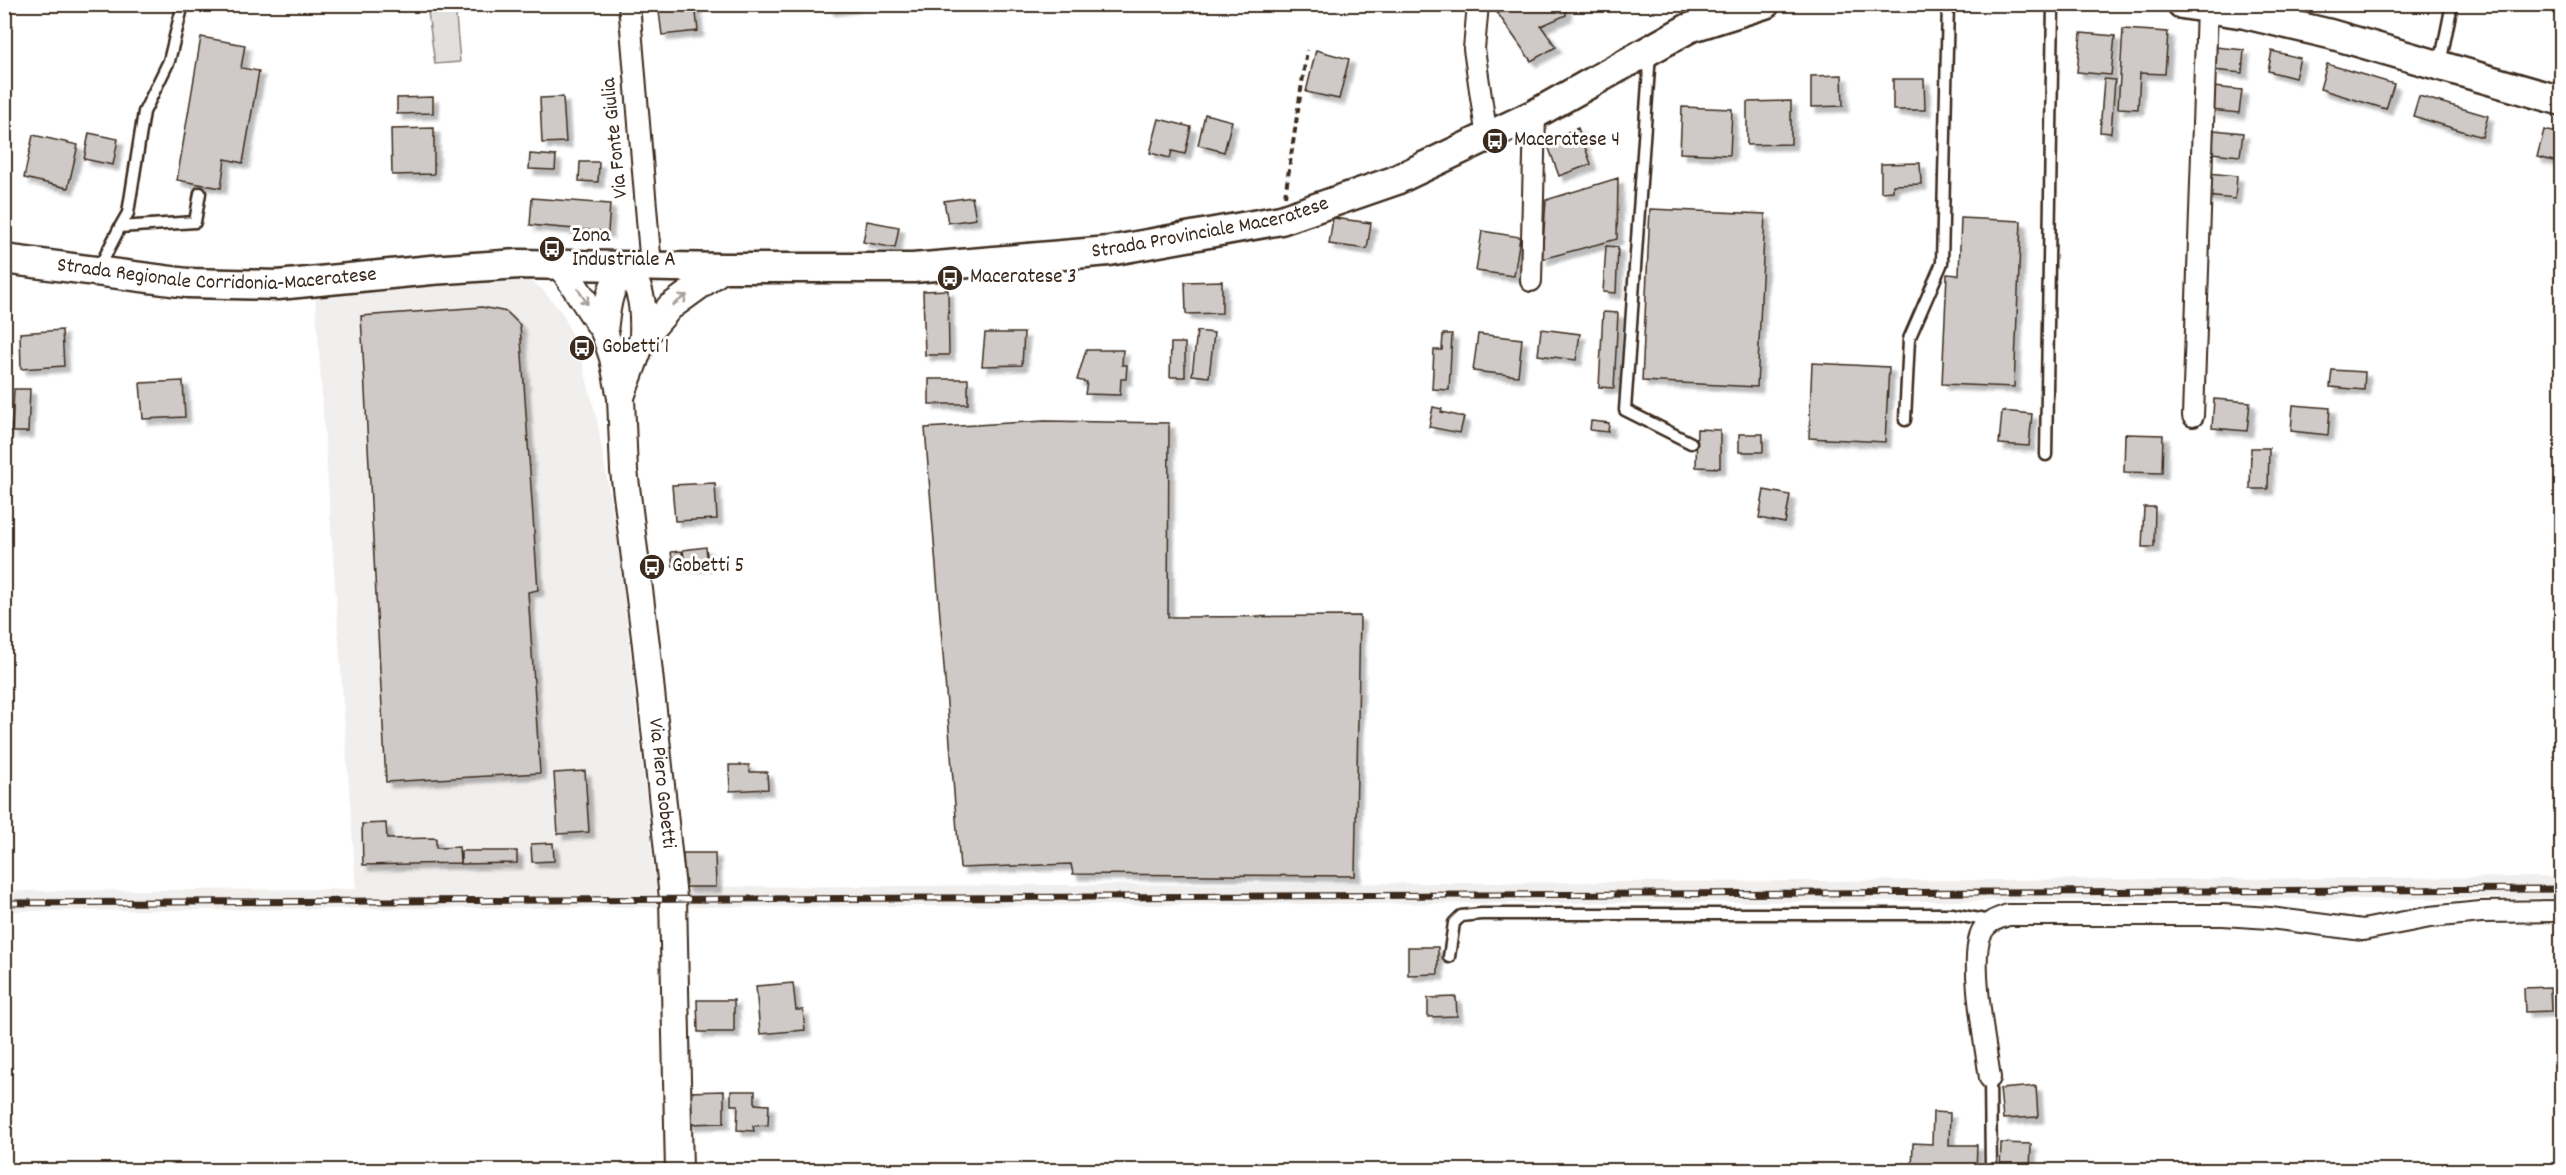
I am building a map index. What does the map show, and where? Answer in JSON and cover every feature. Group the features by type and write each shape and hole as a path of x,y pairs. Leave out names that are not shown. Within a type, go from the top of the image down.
{"main road":[{"name":"Strada Provinciale Maceratese","path":"431,270 560,264 724,268 913,268 1109,251 1281,220 1394,181 1535,114 1689,28 1765,4"},
{"path":"2195,6 2245,14 2331,34 2439,68 2562,101"},
{"name":"Strada Regionale Corridonia‐Maceratese","path":"4,259 187,283 279,285 431,270"}],"street":[{"name":"Via Fonte Giulia","path":"629,4 638,266"},
{"path":"1478,4 1474,50 1487,138"},
{"path":"2193,416 2195,6"},
{"path":"1531,281 1535,114"},
{"path":"560,264 604,331 613,358 621,398"},
{"path":"604,331 609,294 616,278 638,266"},
{"path":"621,398 643,338 644,310 635,278 638,266"},
{"path":"643,338 670,307 724,268"},
{"name":"Via Piero Gobetti","path":"621,398 624,471 646,645 672,887 679,1170"},
{"path":"1990,1078 1981,1016 1977,955 1981,933 1990,921 2008,915 2223,915 2270,918 2363,930 2430,917 2481,912 2562,911"}],"lane":[{"path":"97,273 128,213 144,112 169,61 183,4"},
{"path":"1905,420 1909,339 1942,263 1948,4"},
{"path":"2046,455 2053,4"},
{"path":"2439,68 2452,4"},
{"path":"1651,48 1625,410 1691,443"},
{"path":"120,227 195,222 200,193"},
{"path":"1449,957 1454,923 1461,916 1481,914 1952,914 1990,921"},
{"path":"1990,1078 1991,1170"}],"path":[{"path":"1281,220 1307,50"}],"shaded area":[{"path":"427,5 455,5 460,62 435,64"},
{"path":"522,275 542,289 563,314 580,354 597,420 619,549 658,907 5,911 4,891 356,889 315,295 413,288"},
{"path":"2561,877 2561,898 687,907 685,887"}],"building":[{"path":"658,4 695,4 698,31 662,35"},
{"path":"828,4 855,4 855,6 829,10"},
{"path":"1496,4 1565,4 1566,15 1541,26 1556,47 1531,61 1496,11"},
{"path":"2123,29 2168,32 2165,74 2140,73 2138,109 2118,108"},
{"path":"2081,33 2115,36 2111,75 2077,72"},
{"path":"201,37 245,45 241,68 259,71 243,163 225,159 221,188 177,180"},
{"path":"2215,47 2244,50 2242,73 2213,70"},
{"path":"1316,50 1349,59 1339,99 1306,92"},
{"path":"2272,51 2300,58 2295,78 2268,71"},
{"path":"2327,64 2394,84 2386,109 2320,89"},
{"path":"1842,75 1843,106 1811,107 1811,76"},
{"path":"1893,79 1924,79 1925,110 1893,110"},
{"path":"2104,79 2115,80 2111,133 2100,132"},
{"path":"2213,87 2242,90 2239,113 2211,110"},
{"path":"2419,96 2488,116 2482,137 2413,116"},
{"path":"433,97 433,113 397,114 397,98"},
{"path":"563,97 566,142 542,143 540,98"},
{"path":"1791,101 1791,144 1747,145 1747,102"},
{"path":"1682,107 1732,109 1730,155 1680,153"},
{"path":"1205,114 1232,121 1224,152 1198,145"},
{"path":"1159,119 1191,127 1185,154 1172,151 1170,158 1150,153"},
{"path":"434,128 434,174 392,175 391,129"},
{"path":"1578,128 1591,164 1559,176 1546,140"},
{"path":"2214,130 2243,133 2240,156 2212,153"},
{"path":"2544,130 2562,134 2562,163 2537,157"},
{"path":"89,133 118,139 113,165 84,159"},
{"path":"33,135 78,145 68,188 24,178"},
{"path":"530,154 556,156 555,170 529,169"},
{"path":"580,162 599,162 598,182 579,181"},
{"path":"1920,163 1921,184 1893,185 1893,191 1881,192 1881,164"},
{"path":"2208,173 2237,176 2235,199 2206,196"},
{"path":"1618,178 1617,239 1542,259 1546,200"},
{"path":"972,197 976,219 948,223 944,201"},
{"path":"532,198 610,204 608,232 530,225"},
{"path":"1650,209 1765,214 1757,387 1642,381"},
{"path":"1333,218 1371,223 1367,249 1329,244"},
{"path":"1961,218 2021,221 2014,387 1942,384 1947,274 1959,275"},
{"path":"867,221 899,227 895,248 863,242"},
{"path":"1482,231 1520,237 1514,276 1476,271"},
{"path":"1606,246 1618,247 1616,293 1603,292"},
{"path":"1222,281 1222,313 1186,314 1185,282"},
{"path":"948,290 949,355 925,355 923,291"},
{"path":"482,307 507,312 520,325 538,590 528,592 540,773 386,782 361,316"},
{"path":"1603,312 1618,313 1614,388 1599,387"},
{"path":"1541,329 1580,334 1576,360 1538,355"},
{"path":"62,330 64,366 21,369 20,333"},
{"path":"1197,331 1214,333 1209,377 1192,375"},
{"path":"985,333 1024,333 1022,365 982,366"},
{"path":"1443,334 1452,334 1449,390 1432,389 1434,350 1442,350"},
{"path":"1478,334 1522,339 1518,376 1473,371"},
{"path":"1171,343 1185,343 1185,377 1170,377"},
{"path":"1086,350 1123,350 1122,365 1127,365 1126,379 1121,379 1120,395 1085,394 1087,382 1077,380"},
{"path":"1812,363 1889,367 1885,442 1809,438"},
{"path":"2332,370 2365,372 2364,390 2330,387"},
{"path":"929,379 968,379 968,404 929,404"},
{"path":"183,381 185,417 143,419 140,383"},
{"path":"14,389 30,389 28,432 12,432"},
{"path":"2214,399 2250,402 2247,431 2212,428"},
{"path":"2293,405 2330,408 2328,435 2291,431"},
{"path":"1433,407 1442,409 1441,412 1464,417 1460,433 1429,427"},
{"path":"2002,411 2032,414 2029,446 1999,444"},
{"path":"4,417 8,417 8,432 4,432"},
{"path":"1045,421 1169,423 1168,617 1360,616 1355,876 1073,874 1071,864 960,868 925,428"},
{"path":"1591,421 1609,423 1608,432 1590,430"},
{"path":"1697,429 1720,430 1720,468 1696,467"},
{"path":"1739,434 1763,434 1763,452 1739,452"},
{"path":"2125,434 2163,435 2162,473 2124,472"},
{"path":"2251,448 2269,448 2268,489 2250,489"},
{"path":"715,483 717,519 675,521 672,485"},
{"path":"1764,490 1790,495 1785,523 1759,518"},
{"path":"2144,507 2155,507 2154,547 2142,547"},
{"path":"706,547 708,565 685,567 683,550"},
{"path":"682,551 683,565 673,566 671,552"},
{"path":"729,765 749,765 750,772 767,772 768,789 730,791"},
{"path":"585,771 589,832 558,834 554,773"},
{"path":"386,823 387,839 436,838 436,848 459,847 460,863 363,865 362,824"},
{"path":"553,843 554,861 532,862 531,844"},
{"path":"461,851 517,851 517,863 461,864"},
{"path":"683,853 715,853 716,887 685,887"},
{"path":"1408,947 1438,947 1438,974 1408,975"},
{"path":"793,983 796,1010 803,1010 805,1030 760,1034 756,986"},
{"path":"2550,987 2551,1011 2525,1012 2524,988"},
{"path":"1456,997 1457,1016 1428,1017 1428,998"},
{"path":"697,1000 734,1000 734,1032 698,1032"},
{"path":"2036,1086 2038,1117 2003,1119 2000,1089"},
{"path":"724,1091 724,1123 688,1124 687,1092"},
{"path":"731,1091 755,1091 755,1104 769,1105 768,1125 753,1126 754,1131 737,1130 738,1105 731,1105"},
{"path":"1933,1112 1950,1113 1949,1145 1977,1145 1976,1170 1912,1170 1913,1143 1932,1144"},
{"path":"2001,1143 2031,1144 2030,1170 2000,1170"}],"railway":[{"path":"4,903 2562,889"}],"place":[{"name":"Maceratese 4","path":"1495,141"},
{"name":"Zona Industriale A","path":"552,249"},
{"name":"Maceratese 3","path":"950,278"},
{"name":"Gobetti 1","path":"582,348"},
{"name":"Gobetti 5","path":"652,567"}]}
